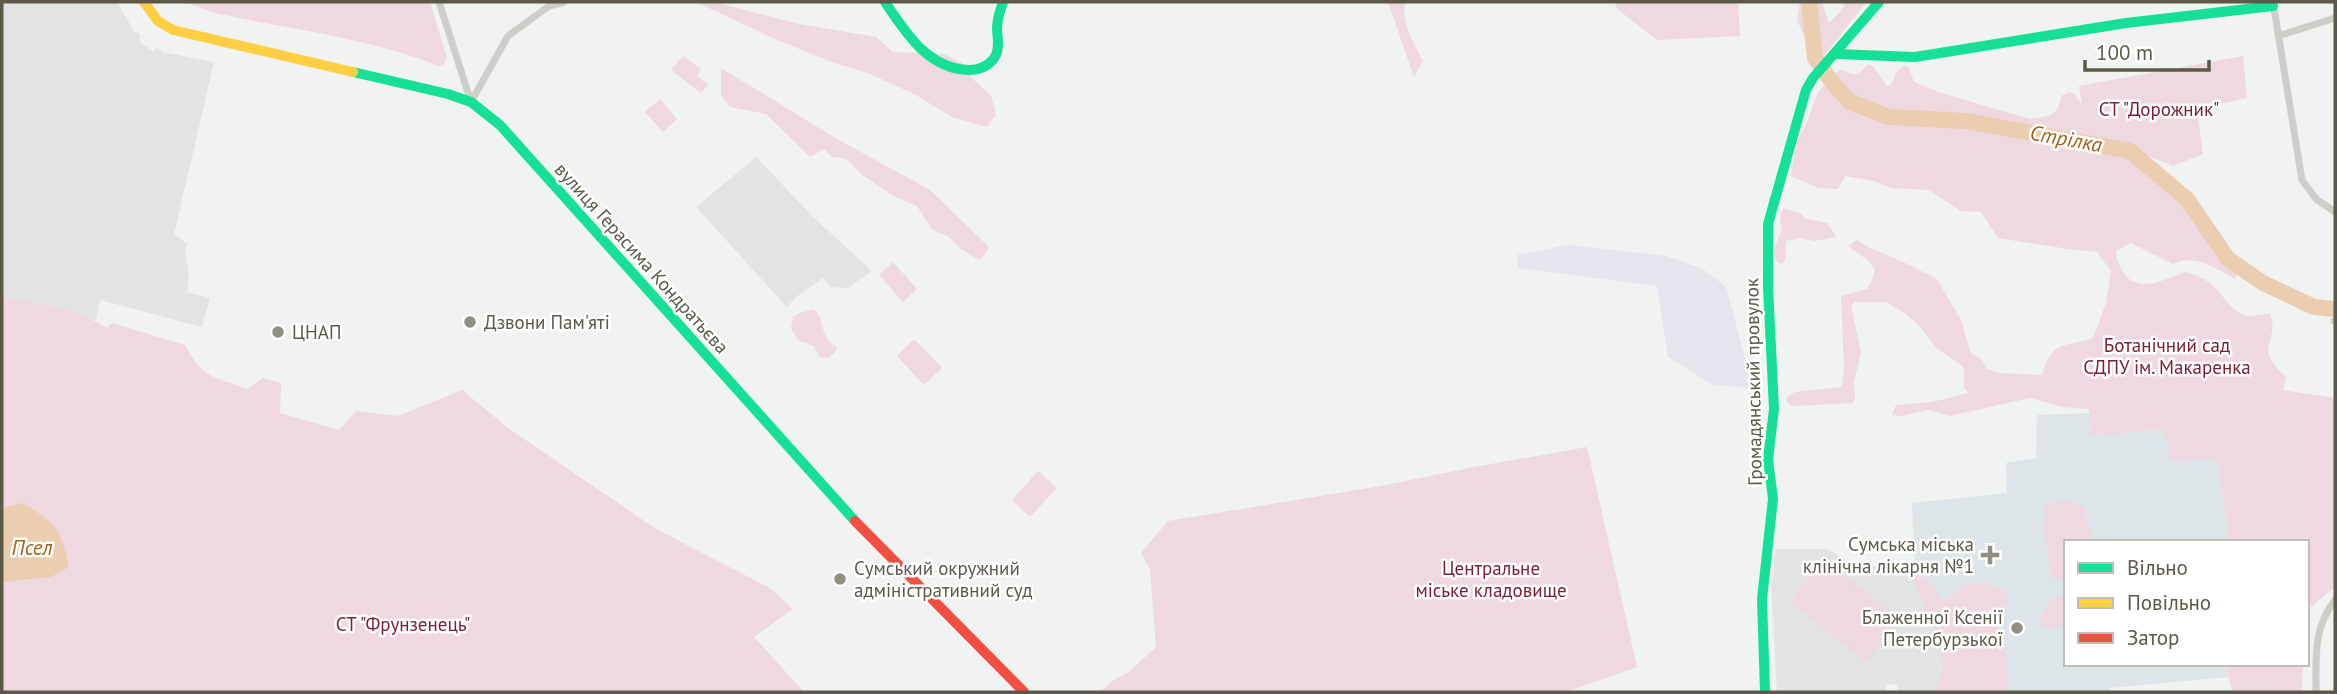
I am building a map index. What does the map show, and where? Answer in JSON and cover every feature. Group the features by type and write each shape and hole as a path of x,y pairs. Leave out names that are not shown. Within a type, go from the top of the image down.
{"street":[{"name":"вулиця Герасима Кондратьєва","path":"144,2 158,21 173,30 448,94 471,102 500,125 522,148 849,515 1024,692"},
{"path":"439,2 471,102"},
{"path":"471,102 508,36 548,6 564,2"},
{"path":"885,2 916,46 951,69 967,71 984,68 995,57 998,48 997,23 1003,2"},
{"name":"Громадянський провулок","path":"1765,692 1762,599 1773,499 1768,459 1774,409 1768,224 1800,106 1813,78 1879,2"},
{"path":"1832,57 1915,57 2126,23 2273,4 2302,180 2316,199 2335,212"},
{"path":"2278,36 2335,18"},
{"path":"2316,692 2318,631 2323,617 2335,600"}],"shaded area":[{"path":"2,2 117,2 135,33 138,32 141,43 151,50 155,51 155,48 162,52 214,62 174,234 187,244 187,292 210,298 202,327 100,300 96,320 41,304 2,297"},
{"path":"756,157 813,217 872,271 848,288 831,287 823,278 796,297 787,307 696,207"},
{"path":"1568,245 1667,256 1703,269 1726,287 1753,388 1713,385 1668,357 1657,286 1518,268 1517,255"},
{"name":"Сумська міська клінічна лікарня №1","path":"2091,413 2090,434 2165,428 2217,458 2227,523 2227,540 2064,540 2064,666 2225,666 2228,677 2110,688 2110,692 1942,692 1940,668 1915,570 1912,503 2007,493 2006,463 2036,458 2037,415"},
{"path":"1776,549 1829,549 1842,559 1900,572 1915,568 1940,668 1942,692 1898,692 1897,684 1885,685 1886,692 1777,692 1771,587"}],"green space":[{"path":"186,2 430,2 447,58 444,64 439,66 383,48 211,12"},
{"path":"696,2 714,2 799,24 876,37 893,52 944,54 962,63 974,80 991,96 996,115 987,127 952,117 916,95 868,73 834,63 775,39"},
{"path":"1385,2 1405,2 1407,25 1423,61 1414,77 1389,5"},
{"path":"1615,2 1738,2 1740,36 1657,40 1616,8"},
{"path":"1800,2 1822,2 1829,23 1846,2 1866,2 1817,65 1808,63 1806,38 1797,21"},
{"path":"683,56 701,69 697,76 708,85 701,93 671,70"},
{"path":"2243,56 2247,98 2197,109 2203,154 2173,166 2144,154 2202,213 2210,231 2239,269 2235,279 2197,261 2173,264 2131,243 2116,251 2116,254 2123,272 2136,283 2161,281 2185,272 2210,283 2231,307 2242,314 2270,314 2272,330 2268,350 2270,358 2286,377 2283,390 2335,398 2335,587 2309,608 2309,540 2227,540 2217,459 2171,461 2164,428 2090,435 2089,409 2062,407 2030,398 1950,416 1928,410 1902,416 1892,415 1896,405 1932,402 1969,393 1964,388 1964,368 1936,348 1919,325 1906,314 1886,302 1855,302 1851,306 1861,352 1854,382 1853,403 1795,406 1787,402 1787,397 1795,392 1842,387 1844,368 1841,296 1867,289 1875,270 1870,262 1848,246 1857,240 1937,279 1962,322 1970,352 1982,360 1987,369 1999,373 2042,375 2055,350 2093,338 2106,303 2111,271 2097,252 1998,238 1981,212 1961,211 1929,190 1891,188 1874,181 1845,176 1838,189 1818,188 1791,176 1796,143 1818,92 1840,69 1855,74 1868,65 1873,66 1887,86 1891,85 1897,71 1905,65 1909,68 1914,82 1938,92 2030,119 2055,112 2061,96 2069,92 2082,104 2079,86"},
{"path":"721,68 837,139 930,190 989,247 984,256 979,260 961,249 949,237 932,229 917,206 892,195 843,158 832,157 824,149 810,157 766,114 730,107 721,95"},
{"path":"660,99 677,119 663,132 645,112"},
{"path":"1783,208 1799,213 1807,219 1827,223 1837,237 1814,241 1800,238 1786,241 1785,261 1782,264 1777,262 1773,252 1782,229 1780,215"},
{"path":"893,262 917,289 903,302 879,275"},
{"name":"СТ \"Фрунзенець\"","path":"2,297 56,307 96,321 107,328 112,323 185,345 197,364 210,375 247,389 263,378 281,383 280,413 339,430 356,411 398,416 462,390 508,428 656,529 770,588 793,609 754,637 804,692 2,692 2,582 50,577 5,507 2,511"},
{"path":"814,309 827,338 837,347 828,358 819,357 814,346 798,340 791,328 793,317"},
{"path":"914,339 942,368 924,385 897,356"},
{"name":"Центральне міське кладовище","path":"1587,447 1637,667 1566,692 1100,692 1115,679 1129,672 1156,647 1150,569 1141,553 1168,521 1381,486"},
{"path":"1038,471 1057,488 1030,517 1012,500"},
{"path":"2073,501 2084,507 2094,540 2064,540 2064,580 2051,579 2044,529 2046,506 2051,502"},
{"path":"1824,559 1900,619 1866,662 1790,602"},
{"path":"1919,575 1932,585 1943,601 1974,582 2006,591 2006,606 1997,626 2006,652 2008,692 1937,692 1937,684 1944,669 1936,631 1924,618 1923,603 1913,579"},
{"path":"2064,597 2064,623 2054,628 2041,626 2040,616 2048,607 2049,599"},
{"path":"2226,666 2303,666 2302,692 2232,692"}],"water":[{"name":"Псел","path":"23,503 55,528 60,535 69,567 51,577 2,582 2,511 5,507"}],"waterway":[{"name":"Стрілка","path":"1809,2 1815,58 1850,102 1889,117 1966,121 2130,151 2187,199 2228,259 2263,283 2314,307 2335,309"}],"traffic: fast":[{"path":"885,2 910,37 930,56 954,68 969,70 985,66 996,55 997,28 1003,2"},
{"path":"1765,692 1762,599 1773,499 1768,459 1774,409 1768,224 1806,90 1813,78 1879,2"},
{"path":"1835,54 1915,57 2126,23 2273,6"},
{"path":"353,72 471,102 500,125 855,521"}],"traffic: slow":[{"path":"144,2 158,21 173,30 353,72"}],"traffic: jam":[{"path":"855,521 1024,692"}],"place":[{"name":"Дзвони Пам'яті","path":"470,322"},
{"name":"ЦНАП","path":"278,332"},
{"name":"Сумська міська клінічна лікарня №1","path":"1990,555"},
{"name":"Сумський окружний адміністративний суд","path":"840,579"},
{"name":"Блаженної Ксенії Петербурзької","path":"2017,628"}],"park label":[{"name":"СТ \"Дорожник\"","path":"2159,109"},
{"name":"Ботанічний сад СДПУ ім. Макаренка","path":"2167,356"}]}
